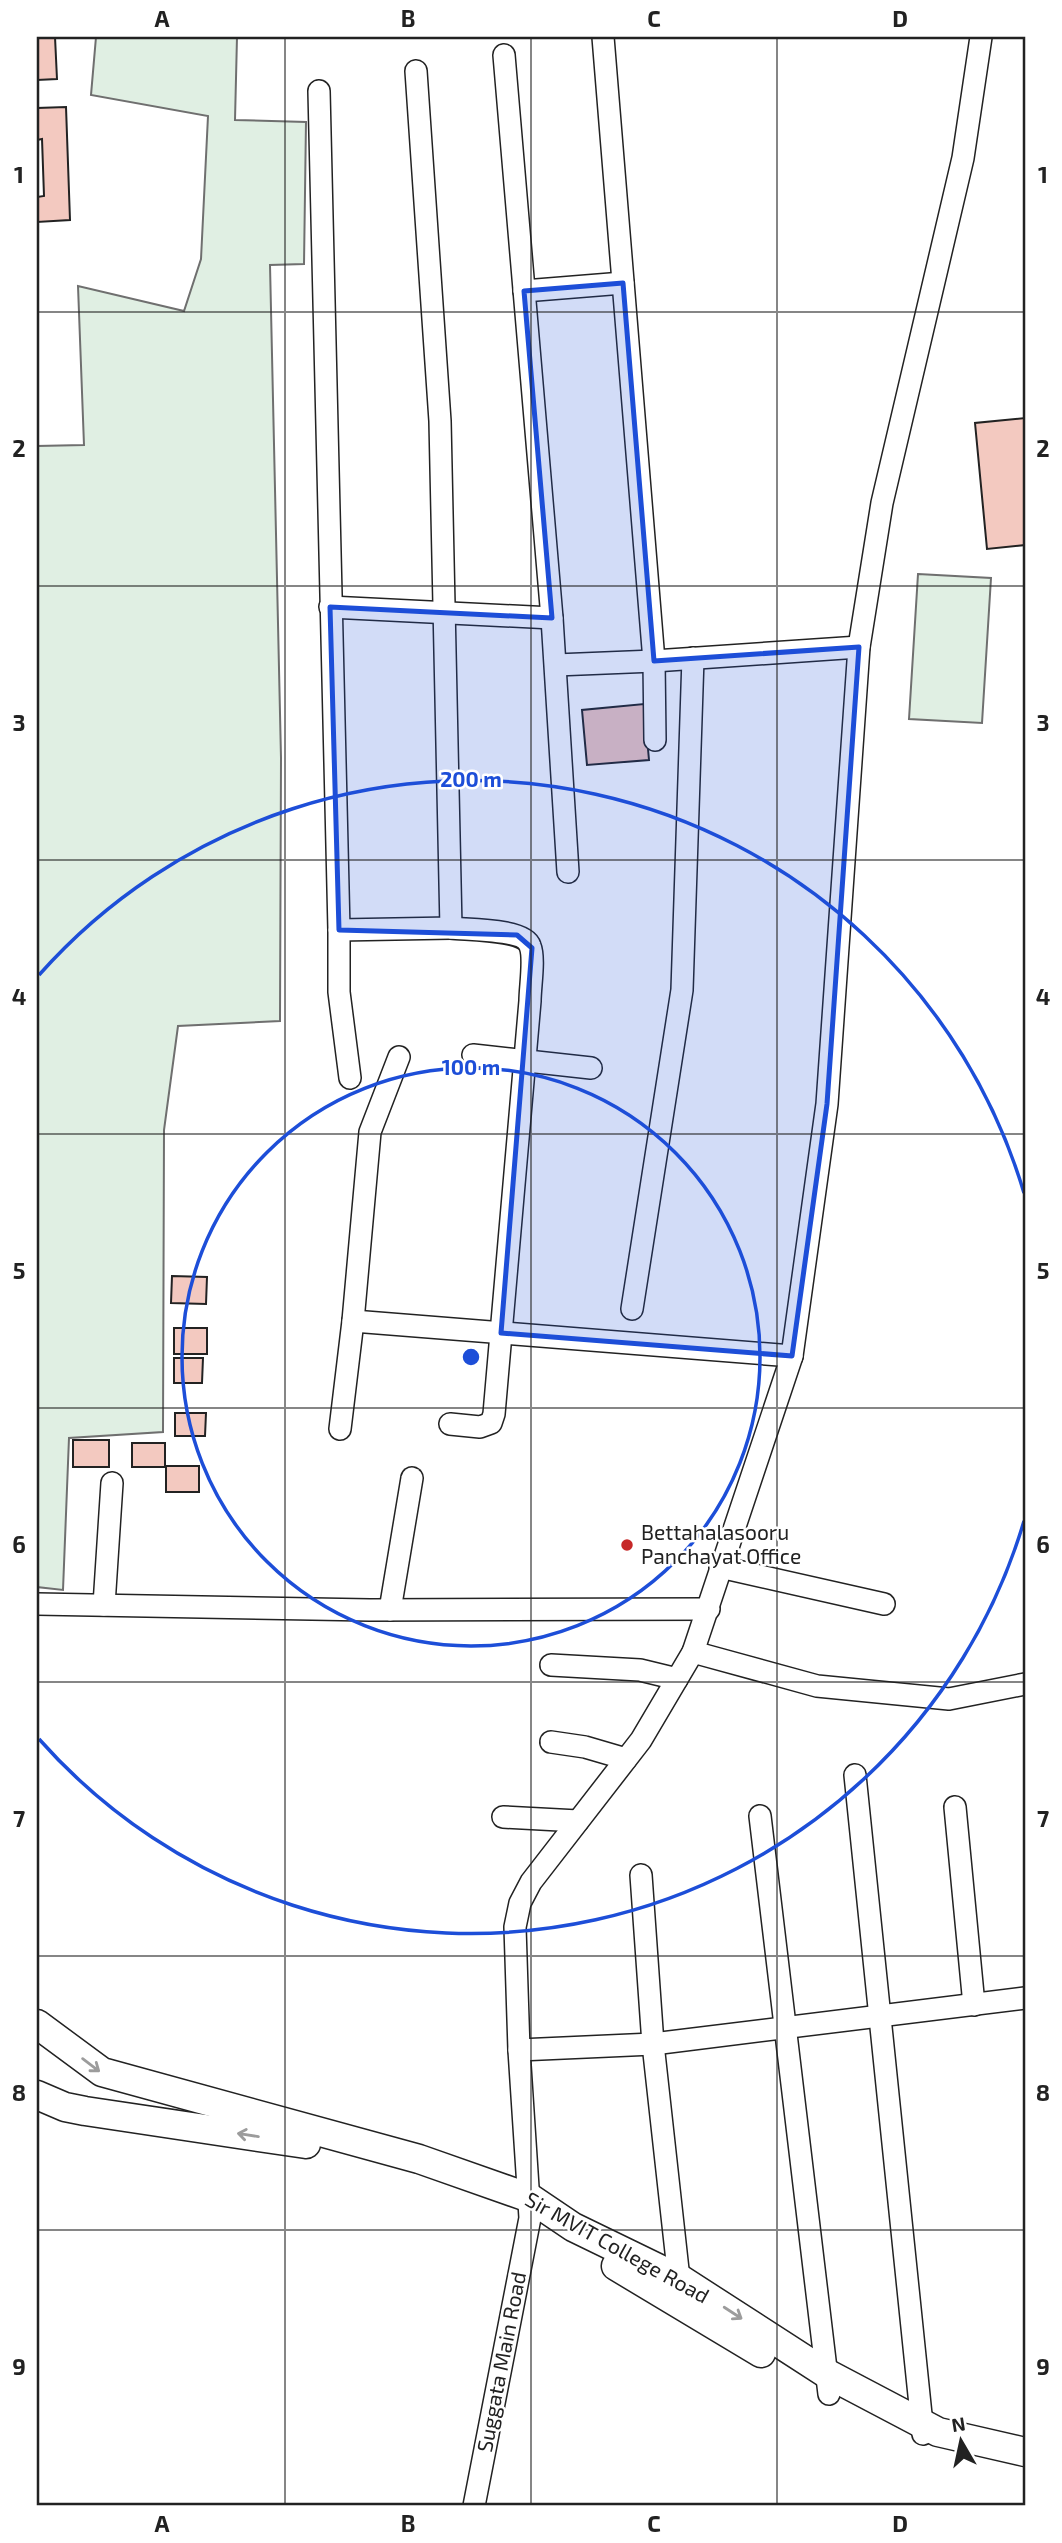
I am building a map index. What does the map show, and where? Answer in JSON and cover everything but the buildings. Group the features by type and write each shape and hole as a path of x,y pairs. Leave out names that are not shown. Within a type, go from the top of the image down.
{"main road":[{"name":"Sir MVIT College Road","path":"37,2024 102,2072 419,2159 530,2208 680,2291 827,2384 923,2431 1025,2468"},
{"name":"Sir MVIT College Road","path":"37,2095 65,2107 85,2111 347,2150 530,2208"},
{"name":"Sir MVIT College Road","path":"923,2431 1025,2452"}],"street":[{"path":"603,37 654,661 655,740"},
{"name":"Suggata Main Road","path":"474,2506 530,2208 519,2050 515,1927 520,1903 531,1882 641,1740 693,1652 792,1356 827,1104 859,647 882,503 963,158 982,37"},
{"path":"504,55 556,665 568,872"},
{"path":"416,71 440,421 451,928"},
{"path":"319,91 339,992 350,1078"},
{"path":"524,290 623,283"},
{"path":"330,607 552,618"},
{"path":"556,665 693,659 859,647"},
{"path":"632,1309 682,990 693,659"},
{"path":"339,930 451,928 517,934 527,940 532,948 494,1413 491,1423 480,1427 450,1424"},
{"path":"473,1055 591,1068"},
{"path":"340,1429 370,1132 399,1057"},
{"path":"353,1321 792,1356"},
{"path":"390,1610 412,1478"},
{"path":"104,1605 111,1483"},
{"path":"720,1567 884,1604"},
{"path":"37,1604 390,1610 709,1609"},
{"path":"693,1652 817,1686 949,1699 1025,1684"},
{"path":"551,1665 640,1670 677,1679"},
{"path":"551,1742 626,1759"},
{"path":"855,1775 923,2431"},
{"path":"955,1807 974,2005"},
{"path":"760,1816 827,2384"},
{"path":"503,1817 578,1821"},
{"path":"641,1875 653,2044 680,2291"},
{"path":"519,2050 653,2044 1025,1998"}],"highlighted area":[{"path":"623,283 654,661 859,647 827,1104 792,1356 501,1333 532,948 517,935 339,930 330,607 552,618 524,291"}],"green space":[{"path":"96,37 237,37 235,120 306,122 304,264 270,265 281,758 280,1021 178,1026 164,1130 163,1432 69,1438 63,1590 37,1587 37,446 84,445 78,286 184,311 201,259 208,116 91,95"},
{"path":"918,574 991,578 982,723 909,719"}],"place":[{"name":"Bettahalasooru Panchayat Office","path":"627,1545"}]}
